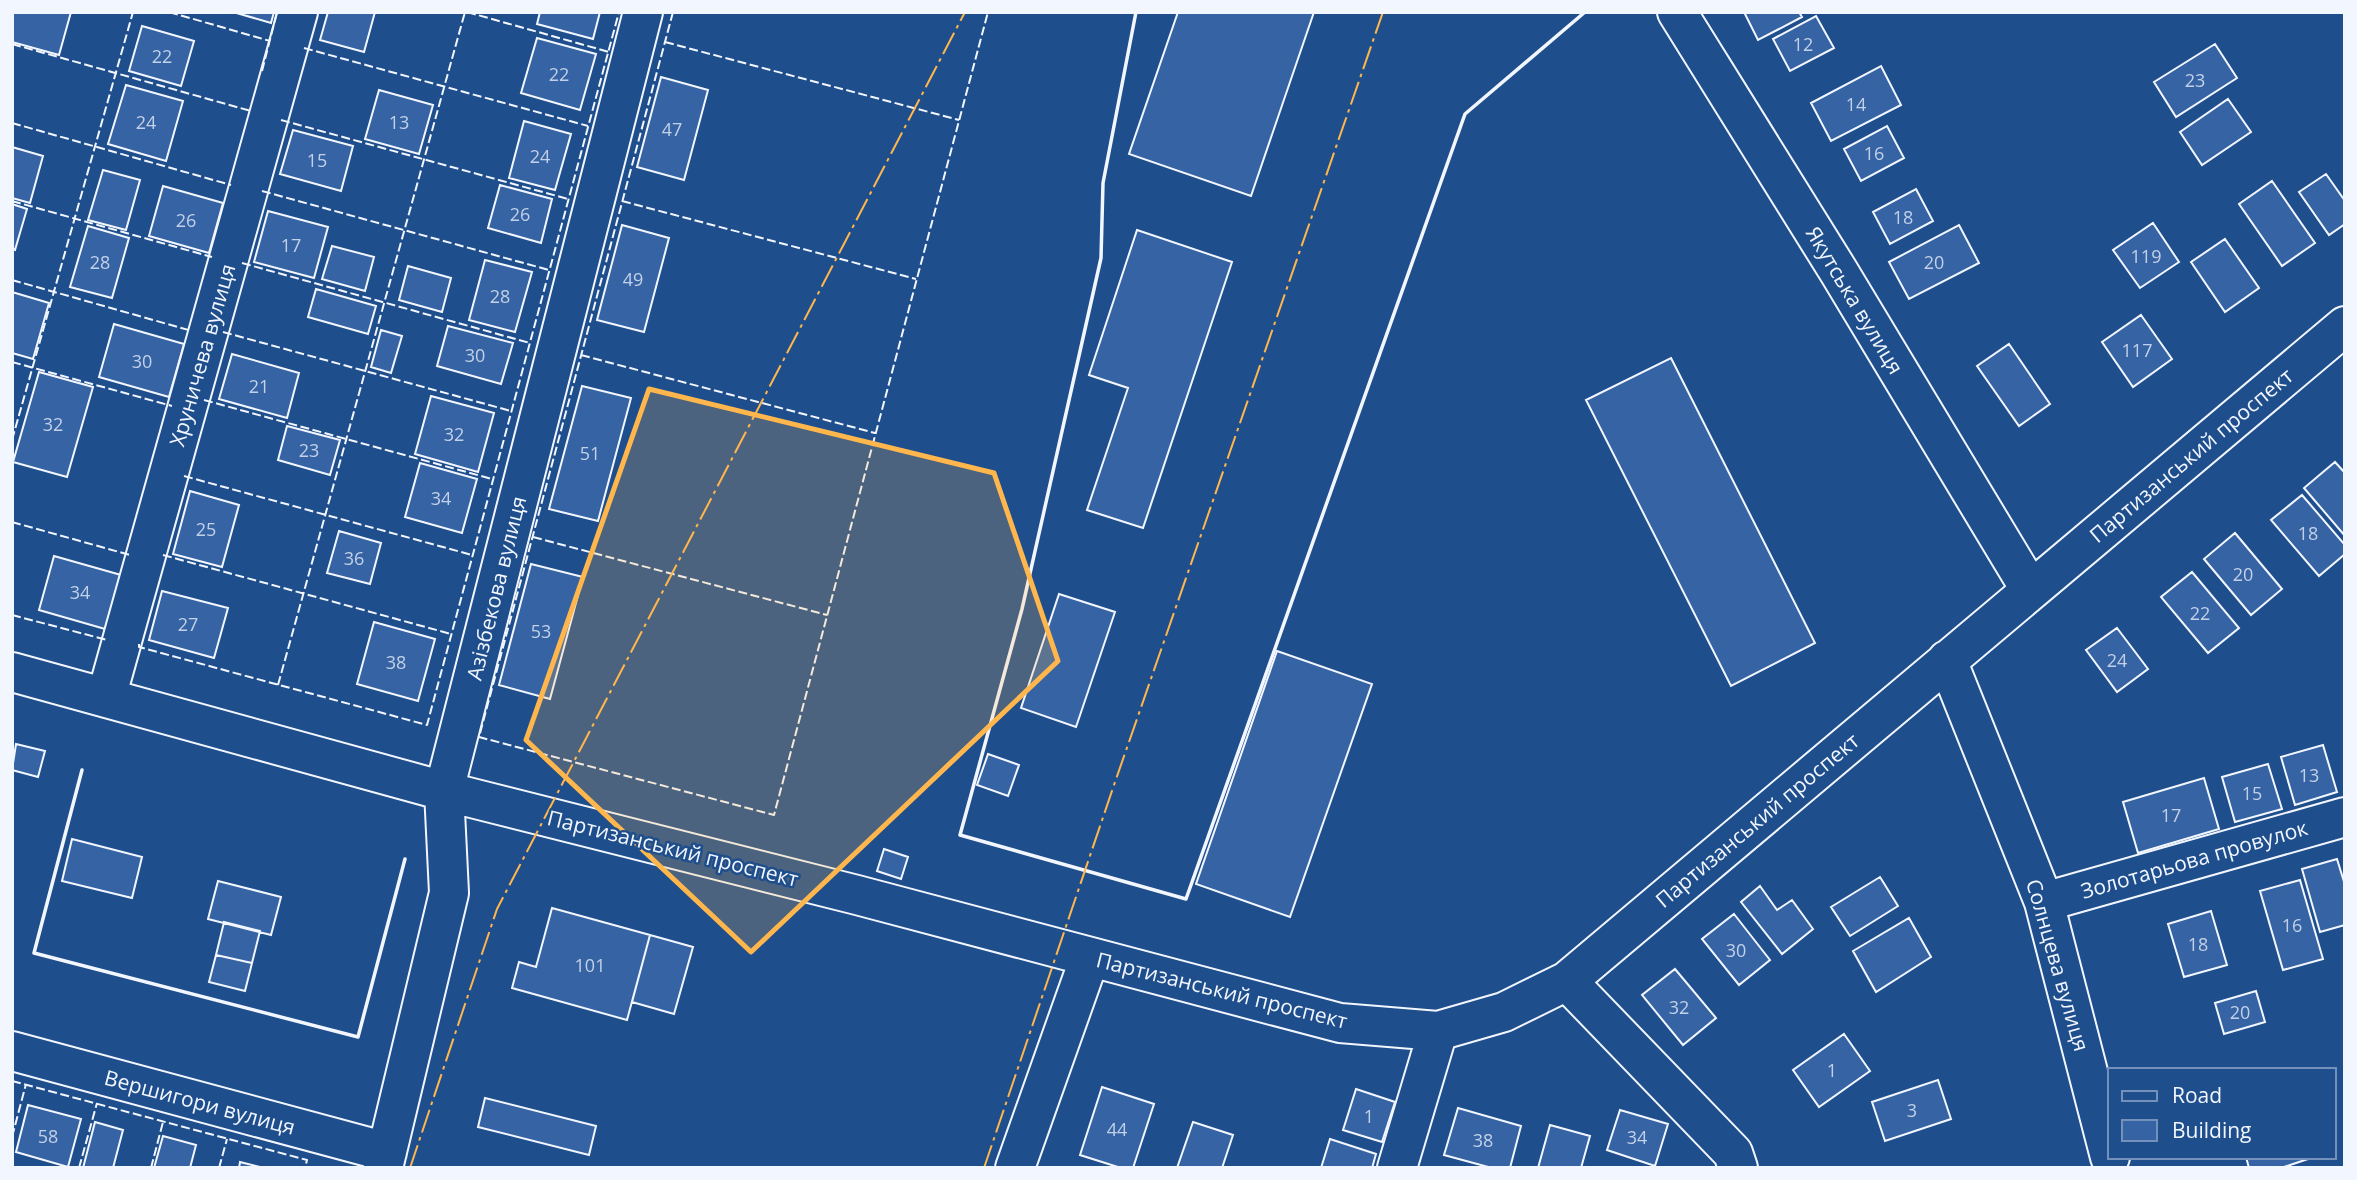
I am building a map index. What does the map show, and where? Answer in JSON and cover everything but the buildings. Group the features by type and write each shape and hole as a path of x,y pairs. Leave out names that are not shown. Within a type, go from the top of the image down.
{"street":[{"name":"Хруничева вулиця","path":"106,698 298,12"},
{"name":"Азізбекова вулиця","path":"385,1160 449,892 444,791 643,12"},
{"name":"Якутська вулиця","path":"1677,12 1839,272 2030,589"},
{"name":"Партизанський проспект","path":"12,672 444,791 857,895 1340,1023 1438,1031 1504,1013 1567,981 2345,326"},
{"name":"Солнцева вулиця","path":"1947,660 2044,902 2108,1149"},
{"name":"Золотарьова провулок","path":"2044,902 2345,817"},
{"path":"1015,1168 1090,957"},
{"path":"1567,981 1733,1153 1738,1168"},
{"path":"1397,1168 1438,1031"},
{"name":"Вершигори вулиця","path":"12,1051 385,1160"}],"highlighted area":[{"path":"649,389 994,473 1058,661 751,952 526,740"}],"fence":[{"path":"12,440 133,12"},
{"path":"169,12 270,41"},
{"path":"262,71 277,12"},
{"path":"278,685 465,12"},
{"path":"467,12 609,52"},
{"path":"139,644 139,647 427,725 619,12"},
{"path":"673,12 479,737 774,815 988,12"},
{"path":"665,42 959,120"},
{"path":"12,44 251,111"},
{"path":"304,48 588,126"},
{"path":"281,120 568,199"},
{"path":"12,123 231,185"},
{"path":"262,191 549,270"},
{"path":"12,201 212,257"},
{"path":"622,201 916,279"},
{"path":"242,263 530,343"},
{"path":"12,280 192,331"},
{"path":"223,332 511,411"},
{"path":"581,355 875,433"},
{"path":"12,362 172,406"},
{"path":"204,400 492,479"},
{"path":"184,476 472,555"},
{"path":"12,522 130,555"},
{"path":"533,537 827,615"},
{"path":"163,555 451,634"},
{"path":"12,615 107,640"},
{"path":"12,1081 307,1160 305,1168"},
{"path":"12,1137 26,1084"},
{"path":"79,1168 97,1103"},
{"path":"151,1168 163,1122"},
{"path":"219,1168 227,1139"}],"wall":[{"path":"1136,12 1103,183 1101,258 1022,609 960,835 1186,899 1465,114 1585,12"},
{"path":"82,770 34,953 358,1037 405,859"}],"power":[{"path":"410,1168 497,909 965,12"},
{"path":"984,1168 1383,12"}]}
